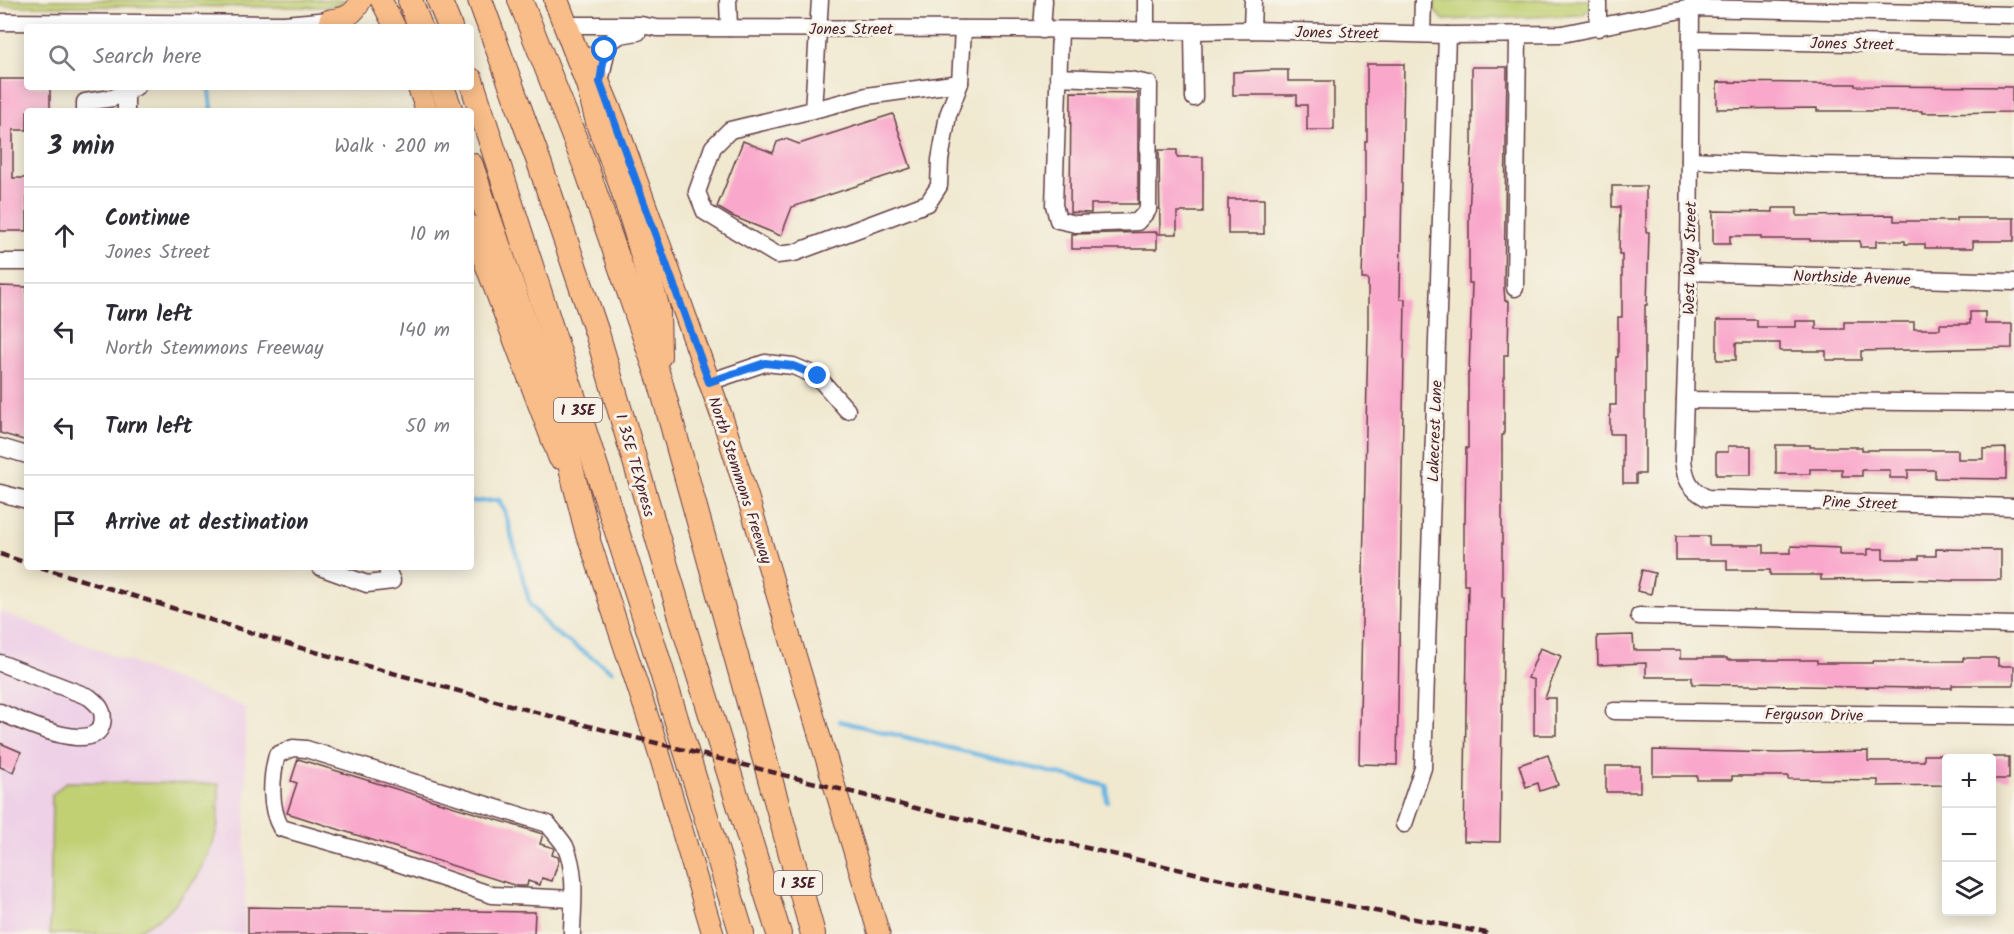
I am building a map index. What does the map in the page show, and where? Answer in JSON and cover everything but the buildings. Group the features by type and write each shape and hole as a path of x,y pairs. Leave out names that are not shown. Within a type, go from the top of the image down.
{"highway":[{"path":"410,0 419,24"},
{"path":"439,0 449,24"},
{"name":"I 35E TEXpress","path":"480,0 597,333 687,637 779,934"},
{"name":"I 35E","path":"520,0 587,170 660,381 813,934"},
{"path":"556,0 588,84 599,126 619,178 655,298 658,310 660,381"},
{"name":"I 35E","path":"474,89 652,640 742,934"},
{"path":"443,90 450,108"},
{"path":"474,174 563,436 588,535"}],"main road":[{"path":"330,20 346,18 356,9 361,0"},
{"path":"381,0 393,24"},
{"name":"North Stemmons Freeway","path":"565,0 600,82 709,382 748,498 879,934"},
{"path":"419,90 426,108"},
{"path":"474,234 588,535 654,736 713,934"}],"street":[{"path":"728,0 729,28"},
{"path":"813,110 820,0"},
{"path":"1042,30 1044,0"},
{"path":"1146,0 1146,31"},
{"path":"1252,30 1253,0"},
{"path":"1422,34 1423,0"},
{"path":"1599,0 1599,28"},
{"name":"Jones Street","path":"576,25 641,25 657,28 1252,30 1447,35 1562,34 1691,8 1864,6 2014,15"},
{"name":"West Way Street","path":"1691,8 1689,272 1683,460 1685,478 1696,493 1707,498"},
{"path":"298,24 330,20"},
{"path":"0,22 93,24"},
{"name":"Jones Street","path":"600,82 608,43 620,35 657,28"},
{"path":"960,83 867,96 730,130 713,147 697,192 705,212 777,255 794,253 928,203 939,186 940,160 948,115 960,83 963,29"},
{"path":"1058,77 1130,80 1149,84 1148,210 1137,222 1076,224 1058,220 1054,205 1058,77 1060,30"},
{"path":"1194,31 1194,98"},
{"path":"1515,288 1518,34"},
{"name":"Lakecrest Lane","path":"1404,824 1423,768 1447,35"},
{"name":"Jones Street","path":"1691,40 2014,46"},
{"path":"85,108 85,102 113,98 131,90"},
{"path":"127,108 131,90"},
{"path":"1690,160 1815,165 2014,168"},
{"path":"0,262 24,262"},
{"name":"Northside Avenue","path":"1689,272 2014,282"},
{"path":"709,382 765,363 793,366 818,376 847,410"},
{"path":"1685,400 2014,403"},
{"path":"0,447 24,454"},
{"path":"0,492 24,500"},
{"name":"Pine Street","path":"1707,498 2014,507"},
{"path":"328,570 367,584 392,581 387,570"},
{"path":"1639,616 2014,625"},
{"path":"0,663 89,697 99,705 103,712 103,721 100,729 93,735 71,738 0,712"},
{"name":"Ferguson Drive","path":"1614,711 2014,717"},
{"path":"572,934 573,899 573,879 565,847 548,824 306,749 293,748 277,755 272,774 275,817 281,828 365,852 492,895 573,899"}],"shaded area":[{"path":"0,611 246,708 245,934 0,934"}],"green space":[{"path":"0,0 345,0 342,4 323,7 0,6"},
{"path":"1435,0 1593,0 1594,5 1582,15 1444,20 1434,11"},
{"path":"66,782 219,784 218,825 213,843 197,877 161,917 133,934 50,934 52,795"}],"waterway":[{"path":"209,90 212,108"},
{"path":"474,502 499,500 505,512 530,604 551,630 612,671"},
{"path":"839,721 1107,786 1107,801"}],"railway":[{"path":"0,554 24,562"},
{"path":"50,570 301,648 565,720 911,807 1190,872 1491,934"}],"route":[{"path":"605,50 600,82 709,382 765,363 793,366 818,376"}]}
